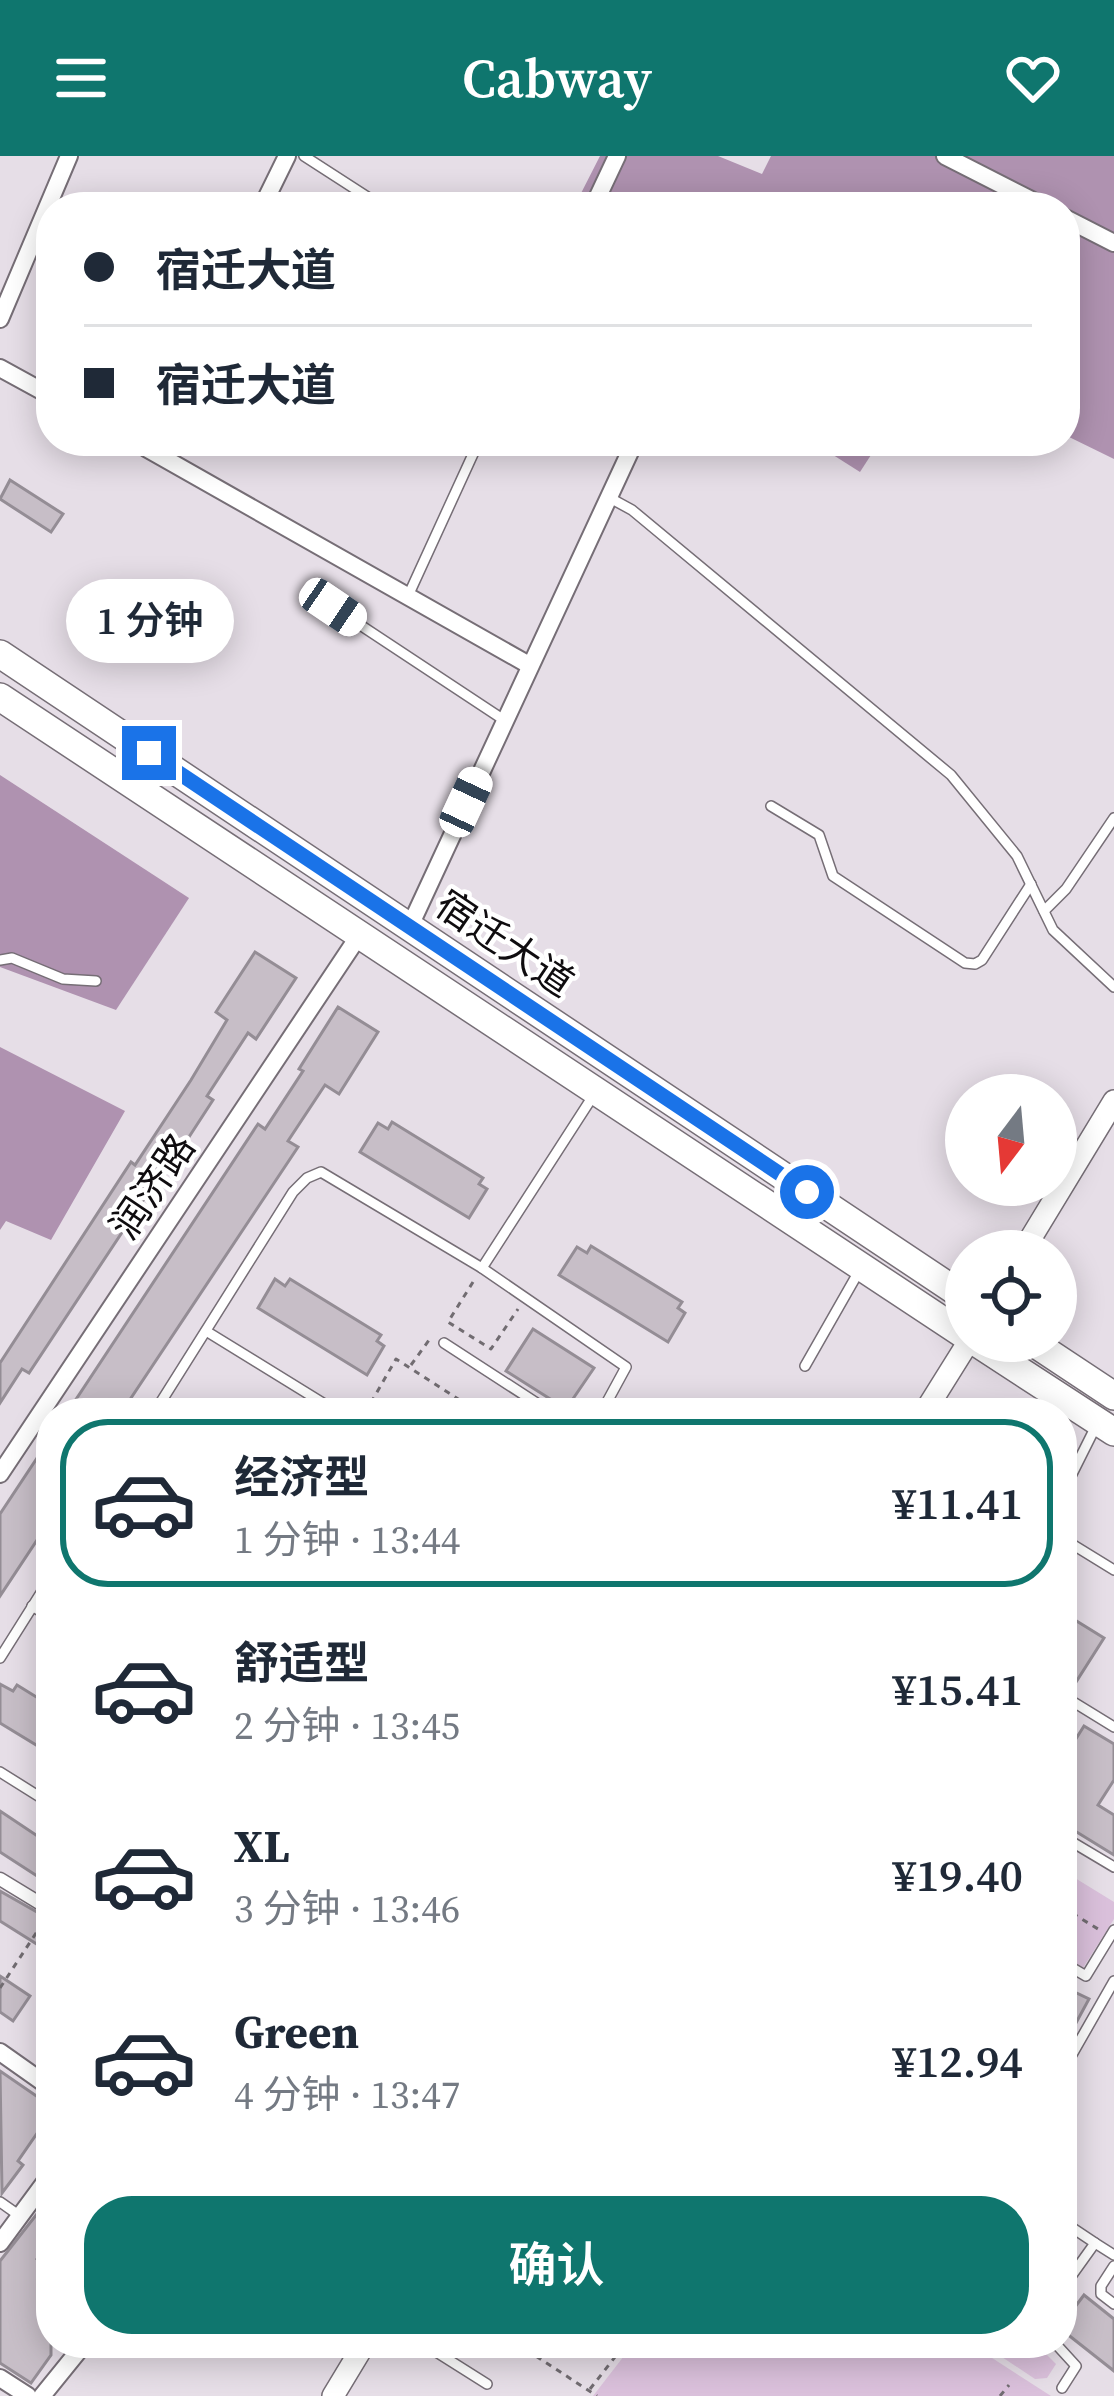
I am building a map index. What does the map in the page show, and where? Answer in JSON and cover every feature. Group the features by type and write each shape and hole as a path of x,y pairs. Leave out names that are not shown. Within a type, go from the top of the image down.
{"main road":[{"name":"宿迁大道","path":"0,654 945,1284"},
{"name":"宿迁大道","path":"0,697 945,1323"},
{"name":"宿迁大道","path":"1006,1362 1062,1398"},
{"path":"1062,1362 1114,1396"},
{"name":"宿迁大道","path":"1077,1407 1106,1426"}],"street":[{"path":"53,192 68,156"},
{"path":"269,192 287,156"},
{"path":"600,192 617,156"},
{"path":"945,156 1016,192"},
{"path":"1080,226 1114,243"},
{"path":"0,319 36,233"},
{"path":"0,368 36,388"},
{"path":"166,456 529,665"},
{"path":"410,926 628,456"},
{"name":"润济路","path":"51,1398 360,934"},
{"path":"1036,1230 1114,1100"},
{"path":"933,1398 956,1362"},
{"name":"润济路","path":"0,1474 36,1420"},
{"path":"0,1879 36,1901"},
{"path":"0,2052 36,2078"},
{"path":"0,2243 36,2194"},
{"path":"42,2396 73,2358"},
{"path":"333,2396 355,2358"},
{"path":"0,2378 28,2396"}],"lane":[{"path":"304,156 360,192"},
{"path":"408,596 472,456"},
{"path":"610,498 632,510 951,775 1017,856 1053,930 1114,987"},
{"path":"333,607 504,720"},
{"path":"771,806 819,835 833,876 965,963 982,960 1031,884"},
{"path":"1044,911 1066,890 1114,818"},
{"path":"0,960 12,958 63,979 96,981"},
{"path":"482,1268 596,1092"},
{"path":"164,1398 293,1192 321,1172 482,1268 626,1367 609,1398"},
{"path":"806,1366 861,1268"},
{"path":"206,1331 316,1398"},
{"path":"444,1343 529,1398"},
{"path":"1077,1471 1106,1426"},
{"path":"1077,1547 1114,1570"},
{"path":"0,1658 36,1600"},
{"path":"32,1606 36,1609"},
{"path":"1077,1704 1114,1727"},
{"path":"0,1772 36,1795"},
{"path":"1077,1845 1114,1867"},
{"path":"1077,1971 1086,1976 1112,1933"},
{"path":"1077,2046 1114,1982"},
{"path":"0,2202 20,2216"},
{"path":"1077,2231 1114,2255"},
{"path":"1077,2268 1095,2243"},
{"path":"1114,2266 1101,2286 1101,2294 1114,2304"},
{"path":"446,2358 488,2384"},
{"path":"1062,2388 1076,2366 1069,2358"}],"path":[{"path":"482,1268 448,1322 491,1349 525,1298"},
{"path":"409,1368 430,1335 444,1343"},
{"path":"373,1398 395,1359 456,1398"},
{"path":"1077,1915 1112,1933"},
{"path":"0,1988 36,1933"},
{"path":"539,2358 597,2396"},
{"path":"589,2391 614,2358"},
{"path":"1000,2396 1009,2385"}],"shaded area":[{"path":"600,156 718,156 762,174 771,156 1114,156 1114,459 1080,442 1080,192 582,192"},
{"path":"835,456 870,456 860,472"},
{"path":"0,775 189,898 116,1010 0,967"},
{"path":"0,1047 125,1111 51,1240 6,1221 0,1230"},
{"path":"1077,1879 1114,1902 1114,1919 1081,1971 1077,1968"},
{"path":"622,2358 992,2358 1051,2396 593,2396"},
{"path":"1004,2358 1050,2358 1056,2364 1047,2378 1035,2379"}],"building":[{"path":"10,480 63,514 51,532 0,499"},
{"path":"255,952 296,978 256,1039 248,1033 207,1096 213,1100 163,1177 160,1175 29,1373 22,1369 0,1403 0,1363 131,1162 135,1165 191,1080 227,1020 216,1012"},
{"path":"338,1007 378,1032 339,1094 325,1085 288,1141 298,1147 131,1398 77,1398 258,1124 265,1129 303,1071 299,1069"},
{"path":"392,1122 483,1178 479,1184 487,1189 469,1218 360,1152 378,1123 388,1129"},
{"path":"591,1246 682,1302 678,1308 685,1313 668,1342 559,1275 577,1247 587,1253"},
{"path":"275,1279 285,1286 290,1279 381,1335 377,1341 384,1346 367,1375 258,1308"},
{"path":"533,1329 594,1368 574,1398 549,1398 506,1371"},
{"path":"36,1460 36,1542 0,1596 0,1514"},
{"path":"1077,1621 1104,1638 1077,1680"},
{"path":"0,1684 13,1691 17,1685 36,1697 36,1745 0,1723"},
{"path":"1084,1726 1114,1744 1114,1780 1098,1805 1114,1815 1114,1855 1077,1832 1077,1737"},
{"path":"0,1811 36,1835 36,1875 0,1852"},
{"path":"0,1891 36,1911 36,1944 0,1921"},
{"path":"0,1976 30,1996 13,2021 0,2012"},
{"path":"1077,1993 1089,1999 1077,2021"},
{"path":"0,2071 36,2096 36,2135 18,2161 23,2165 2,2193"},
{"path":"36,2215 36,2358 49,2358 31,2383 0,2363 0,2261"},
{"path":"1084,2295 1114,2319 1114,2371 1077,2342 1077,2304"}],"route":[{"path":"149,753 807,1192"}]}
